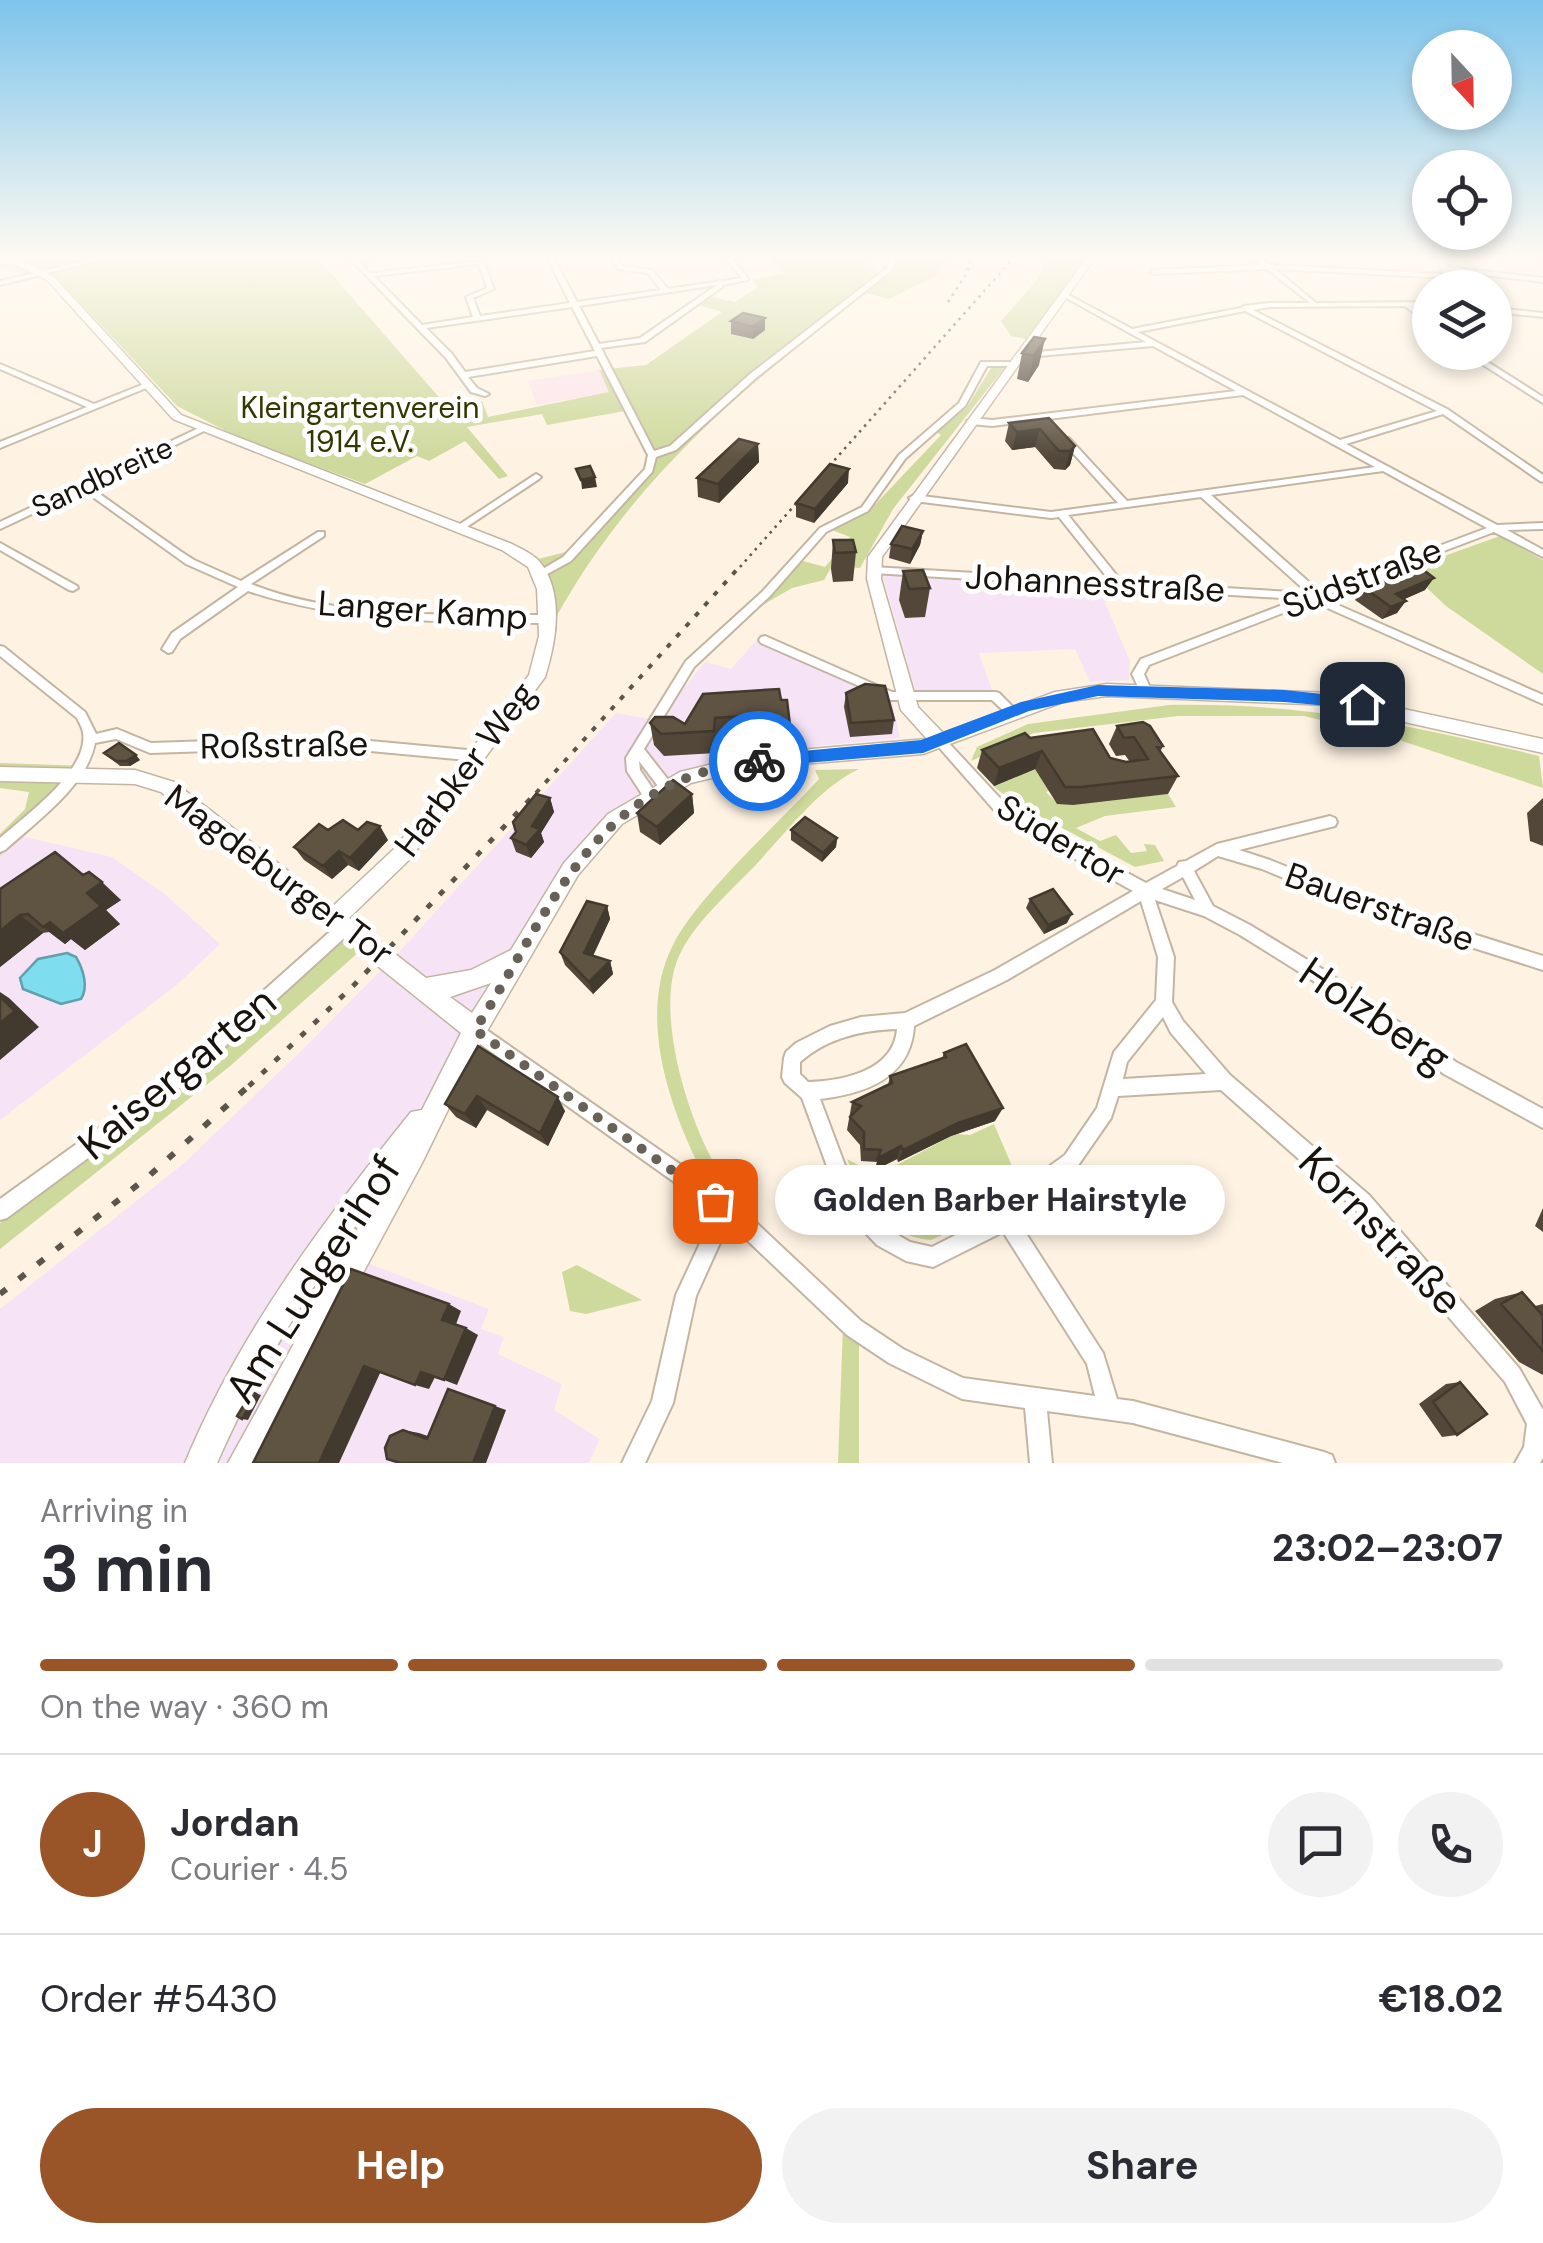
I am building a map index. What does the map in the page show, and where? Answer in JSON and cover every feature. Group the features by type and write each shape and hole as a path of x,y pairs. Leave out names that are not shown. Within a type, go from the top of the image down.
{"main road":[{"path":"91,323 177,417 524,556 540,575"},
{"path":"884,752 909,734 909,704 873,570 878,549 1042,323"},
{"name":"Harbker Weg","path":"342,921 402,854 537,676 546,648 540,575"},
{"name":"Am Ludgerihof","path":"244,1463 413,1154 436,1101 520,955 588,846 615,818 658,791 732,764 884,752 940,742 1012,712 1077,692 1145,690 1330,699 1543,746"},
{"path":"909,704 940,742"},
{"name":"Magdeburger Tor","path":"0,774 135,777 167,787 427,988 475,1030"},
{"path":"427,988 454,988 476,981 520,955"},
{"name":"Am Ludgerihof","path":"202,1463 239,1383 277,1320 436,1101"}],"street":[{"path":"418,323 474,390 485,394"},
{"path":"422,327 444,323"},
{"path":"540,575 567,559 649,470 652,455 584,323"},
{"path":"464,375 642,340 666,323"},
{"path":"652,455 673,448 754,376 822,323"},
{"path":"1122,323 1543,554"},
{"path":"1135,330 1168,323"},
{"path":"1274,323 1444,411 1543,478"},
{"path":"658,791 634,771 637,749 675,683 699,654 766,594 823,530 865,509 902,458 962,404 984,364 1158,342"},
{"path":"1,367 93,407"},
{"path":"1493,370 1543,401"},
{"path":"0,445 147,386"},
{"path":"971,421 1246,392"},
{"path":"1527,393 1543,392"},
{"path":"1340,442 1444,411"},
{"path":"1044,416 1125,505"},
{"name":"Sandbreite","path":"0,526 204,429"},
{"path":"914,498 1062,514 1386,468"},
{"path":"459,528 536,477"},
{"name":"Langer Kamp","path":"83,486 190,562 276,596 388,614 545,619"},
{"path":"1204,494 1316,596 1543,700"},
{"path":"1062,514 1118,584"},
{"name":"Langer Kamp","path":"245,586 321,534 306,526"},
{"path":"1496,528 1543,526"},
{"name":"Südstraße","path":"1145,690 1138,674 1145,662 1496,528"},
{"path":"0,546 73,588"},
{"name":"Johannesstraße","path":"873,570 1316,596"},
{"path":"168,648 176,636 245,586"},
{"path":"765,640 909,704 929,697 995,696 1012,712"},
{"path":"0,650 82,716 91,725 94,739 74,775 0,846"},
{"name":"Roßstraße","path":"94,739 117,734 138,747 327,742 478,756"},
{"name":"Südertor","path":"940,742 1006,814 1145,890 1208,911"},
{"path":"1145,890 1166,956 1164,1003 1120,1058 1104,1112 1071,1162 1029,1193 1006,1220 933,1258 890,1247 867,1222 849,1190 808,1091 791,1077 789,1067 798,1052 868,1023 906,1020 1001,975 1184,866 1217,850 1330,822"},
{"name":"Bauerstraße","path":"1217,850 1265,864 1418,925 1543,963"},
{"path":"1184,866 1208,911"},
{"name":"Holzberg","path":"1208,911 1318,974 1450,1068 1543,1118"},
{"name":"Kaisergarten","path":"0,1212 159,1096 342,921"},
{"name":"Kornstraße","path":"1164,1003 1198,1054 1224,1081 1362,1202 1526,1394 1538,1422 1539,1437 1526,1463"},
{"path":"808,1091 834,1092 877,1074 908,1040 906,1020"},
{"path":"475,1030 726,1208 854,1328 896,1356 962,1388 1109,1407 1324,1463"},
{"path":"1113,1088 1224,1081"},
{"path":"633,1463 662,1403 686,1295 726,1208"},
{"path":"1006,1220 1096,1360 1109,1407"},
{"path":"1035,1399 1041,1463"}],"shaded area":[{"path":"599,370 610,392 537,405 528,381"},
{"path":"882,574 1098,586 1130,661 1129,680 1090,682 1075,649 979,653 992,690 916,693"},
{"path":"760,636 891,695 900,738 757,752 718,760 638,794 589,834 469,1018 367,1263 489,1309 481,1329 504,1337 498,1354 562,1384 554,1410 600,1439 589,1463 0,1463 0,1309 183,1164 299,1053 399,952 616,713 657,720 705,662 731,669"},
{"path":"21,836 112,857 166,895 220,944 178,984 0,1120 0,856"}],"green space":[{"name":"Kleingartenverein 1914 e.V.","path":"99,323 375,323 451,411 482,401 488,417 609,392 599,370 646,365 706,323 828,323 733,402 655,479 586,568 555,619 547,570 538,559 566,552 660,454 644,448 625,411 547,425 542,414 467,427 508,476 499,479 465,441 429,461 417,456 365,484 238,437 177,406"},
{"path":"1003,323 1038,323 1026,339 1011,336"},
{"path":"1005,367 893,509 860,568 832,566 824,580 792,588 756,609 803,561 825,567 850,537 832,530 868,512 941,435 936,432 967,407 991,368"},
{"path":"1500,536 1543,560 1543,674 1446,606 1412,574 1425,568 1422,564"},
{"path":"1169,705 1311,712 1445,734 1539,756 1543,788 1384,735 1304,716 1178,716 1034,733 971,761 977,747 1028,724"},
{"path":"0,763 86,766 0,856 0,834 25,809 29,792 0,788"},
{"path":"1035,766 1050,790 1046,792 1058,804 1168,794 1176,807 1105,816 1076,828 1100,841 1116,835 1131,853 1147,851 1144,844 1155,845 1164,861 1135,867 1012,801 993,786"},
{"path":"859,769 807,808 709,913 682,950 673,973 670,1001 677,1062 696,1124 719,1172 702,1172 669,1090 658,1030 663,972 673,945 719,883 819,779 815,770"},
{"path":"342,938 360,951 229,1067 0,1249 0,1223 161,1104"},
{"path":"994,1124 1018,1180 985,1216 931,1240 900,1231 877,1213 847,1159 878,1175 955,1134 970,1135"},
{"path":"577,1265 642,1300 586,1314 570,1311 562,1272"},
{"path":"843,1325 859,1341 859,1463 838,1463"}],"water":[{"path":"67,953 76,957 83,972 85,989 81,999 61,1004 23,989 20,978 38,959"}],"building":[{"path":"1034,337 1045,339 1034,356 1022,353"},
{"path":"1049,418 1075,446 1070,451 1059,451 1040,429 1017,432 1009,423"},
{"path":"739,439 758,444 718,484 697,478"},
{"path":"830,464 849,469 815,509 796,503"},
{"path":"590,466 595,477 581,480 576,469"},
{"path":"902,526 923,531 912,549 891,544"},
{"path":"833,540 853,540 856,552 835,553"},
{"path":"1413,562 1434,578 1396,594 1406,601 1391,607 1363,587"},
{"path":"923,570 930,588 909,589 903,571"},
{"path":"865,684 885,686 894,720 851,723 846,693"},
{"path":"779,689 781,700 787,700 790,725 760,727 759,715 715,718 714,731 661,734 650,723 655,717 673,717 685,724 703,694"},
{"path":"1143,722 1163,746 1157,747 1178,776 1065,787 1042,751 999,768 982,750 1025,733 1030,738 1093,729 1110,758 1126,762 1148,759 1134,737 1124,738 1117,726"},
{"path":"119,743 136,755 116,761 104,753"},
{"path":"673,780 692,794 657,827 637,813"},
{"path":"536,794 550,798 532,826 540,829 526,845 511,838 516,832 513,822"},
{"path":"805,817 837,838 823,853 791,830"},
{"path":"343,820 358,830 367,822 380,826 350,858 339,851 323,866 294,847 319,824 328,830"},
{"path":"55,852 83,875 89,872 102,882 87,893 101,906 63,933 50,922 43,927 28,914 20,915 0,931 0,889"},
{"path":"1053,889 1072,914 1048,925 1030,899"},
{"path":"587,901 607,906 584,953 610,961 589,982 560,952"},
{"path":"0,997 15,1011 0,1023"},
{"path":"966,1044 1003,1108 878,1158 881,1150 864,1149 864,1132 850,1117 861,1106 852,1102 892,1083 890,1076 946,1057 944,1053"},
{"path":"478,1046 558,1097 540,1133 477,1096 465,1114 445,1104"},
{"path":"351,1269 449,1304 442,1320 466,1328 444,1380 421,1372 415,1385 364,1366 319,1463 253,1463"},
{"path":"1522,1292 1543,1316 1543,1351 1501,1304"},
{"path":"1460,1382 1487,1414 1457,1435 1433,1402"},
{"path":"448,1389 495,1406 473,1463 400,1463 387,1459 385,1448 390,1436 403,1430 427,1439"},
{"path":"252,1392 256,1394 242,1419 237,1416"}],"railway":[{"path":"740,567 956,323"},
{"path":"536,793 742,564"},
{"path":"249,1086 354,985 538,791"},
{"path":"0,1294 150,1175 252,1083"}],"way so far":[{"path":"715,1201 475,1030 557,891 588,846 615,818 677,781 715,768 759,761"}],"place":[{"name":"Golden Barber Hairstyle","path":"715,1201"}],"route":[{"path":"759,761 923,746 1026,706 1098,690 1284,696 1362,704"}]}
